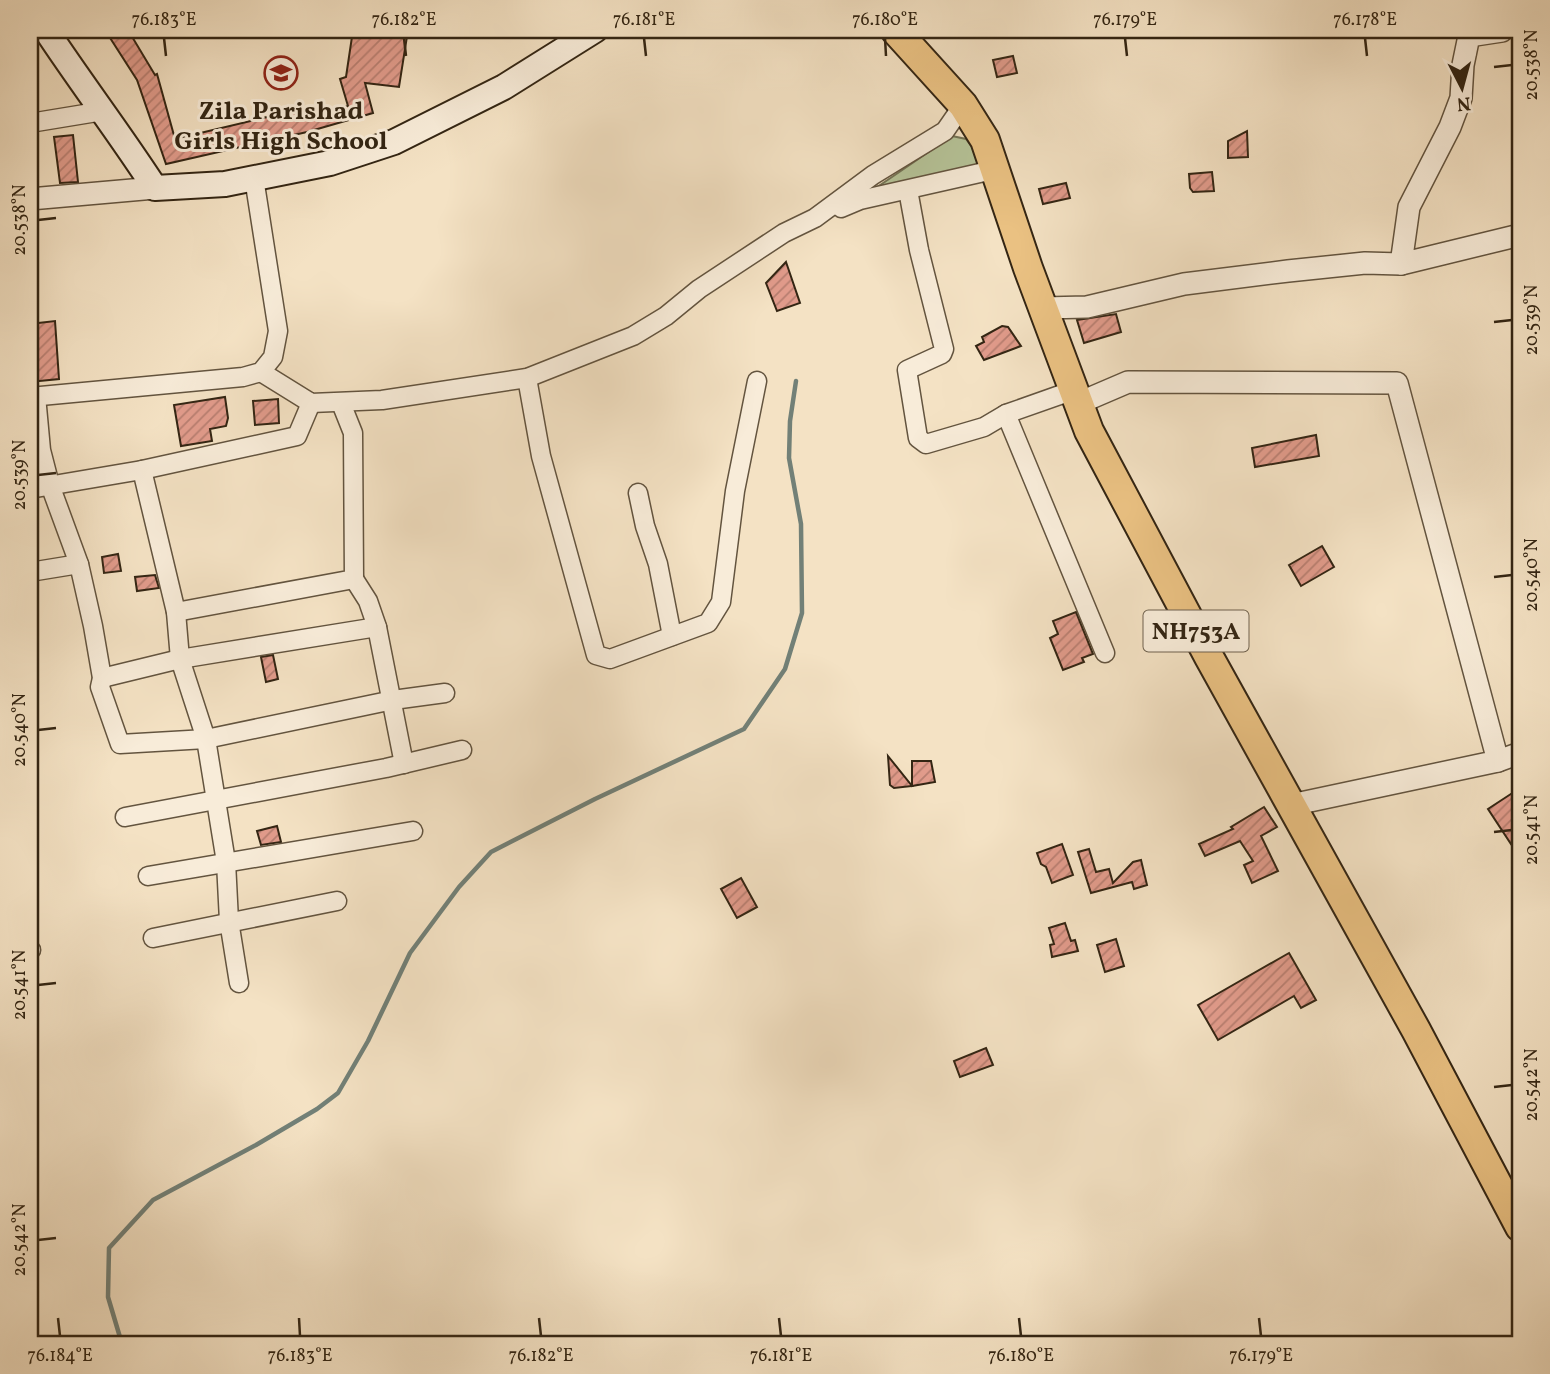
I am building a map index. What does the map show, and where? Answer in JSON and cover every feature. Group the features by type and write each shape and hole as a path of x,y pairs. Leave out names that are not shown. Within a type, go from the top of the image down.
{"highway":[{"name":"NH753A","path":"895,30 963,105 985,140 993,170 1089,431 1209,657 1416,1030 1520,1227"}],"main road":[{"path":"41,32 103,111 155,188 225,184 330,163 394,142 504,87 595,30"}],"street":[{"path":"1401,264 1409,207 1450,127 1461,98 1463,65 1469,36 1504,30"},
{"path":"815,218 873,175 945,131 963,105"},
{"path":"30,123 103,111"},
{"path":"261,373 312,403 435,393 527,378 633,336 785,233 815,218 860,200 993,170"},
{"path":"254,178 278,331 273,357 261,373 243,377 33,396 41,450 50,485 79,564 102,678 100,687 120,744 206,739 393,700 445,693"},
{"path":"30,199 155,188"},
{"path":"908,190 919,250 944,349 942,354 907,370 918,438 926,444 984,427 1006,414 1128,382 1397,383 1498,761"},
{"path":"1043,308 1087,306 1184,284 1288,271 1365,263 1401,264 1520,235"},
{"path":"527,378 541,457 596,655 610,659 708,623 721,602 735,491 757,381"},
{"path":"341,402 353,433 354,579 368,601 377,627 404,764"},
{"path":"30,489 142,470 297,436 312,403"},
{"path":"1006,414 1105,653"},
{"path":"142,470 176,612 180,659 206,739 226,862 229,922 239,983"},
{"path":"638,492 645,526 658,564 672,636"},
{"path":"30,572 79,564"},
{"path":"176,612 354,579"},
{"path":"102,678 180,659 377,627"},
{"path":"125,817 404,764 462,750"},
{"path":"1292,805 1498,761 1520,753"},
{"path":"148,876 413,831"},
{"path":"153,938 337,901"}],"green space":[{"path":"952,136 966,139 972,147 978,164 968,173 870,192"}],"building":[{"path":"105,30 128,30 155,75 157,74 175,139 309,107 310,117 348,106 340,79 346,77 353,30 408,30 399,87 365,83 373,113 307,132 166,164 137,80"},
{"path":"1013,56 1017,73 997,77 993,60"},
{"path":"1247,131 1248,157 1228,158 1228,141"},
{"path":"73,135 78,182 60,183 54,137"},
{"path":"1212,172 1214,191 1193,192 1189,174"},
{"path":"1066,183 1070,198 1043,204 1039,189"},
{"path":"786,262 800,303 777,311 766,283"},
{"path":"1116,314 1121,332 1084,343 1077,320"},
{"path":"55,321 59,379 30,382 30,324"},
{"path":"1002,326 1008,327 1021,346 984,360 976,346 984,342 982,337"},
{"path":"225,397 228,418 226,426 210,429 212,441 181,446 174,405"},
{"path":"278,399 279,423 255,425 253,401"},
{"path":"1316,435 1319,456 1255,467 1252,448"},
{"path":"1322,546 1334,567 1301,586 1289,565"},
{"path":"118,554 121,571 104,573 102,557"},
{"path":"155,575 159,588 137,591 135,577"},
{"path":"1076,612 1093,654 1082,658 1084,662 1063,670 1050,638 1058,634 1053,621"},
{"path":"273,655 278,679 266,682 261,657"},
{"path":"888,756 912,786 894,788 890,785"},
{"path":"912,761 931,761 935,782 912,786"},
{"path":"1520,788 1520,838 1511,844 1488,809"},
{"path":"1264,807 1277,827 1261,836 1278,871 1252,883 1244,865 1253,861 1240,841 1205,856 1199,844 1233,829 1231,827"},
{"path":"277,826 281,842 261,845 257,831"},
{"path":"1062,844 1073,875 1052,883 1037,853"},
{"path":"1089,849 1096,872 1109,869 1113,883 1133,862 1141,860 1147,885 1134,889 1132,882 1091,893 1078,852"},
{"path":"741,878 757,907 737,918 721,889"},
{"path":"1065,923 1071,941 1075,940 1078,951 1052,957 1050,945 1054,944 1049,928"},
{"path":"1116,939 1124,966 1105,972 1097,945"},
{"path":"1289,953 1316,1000 1301,1008 1294,996 1218,1040 1198,1005"},
{"path":"986,1048 993,1065 960,1077 954,1061"}],"waterway":[{"path":"122,1344 108,1297 109,1248 153,1200 256,1145 317,1109 338,1093 368,1041 410,953 459,887 491,852 595,799 744,729 785,669 802,613 801,524 789,458 790,421 796,381"}],"place":[{"name":"Zila Parishad Girls High School","path":"281,73"}]}
